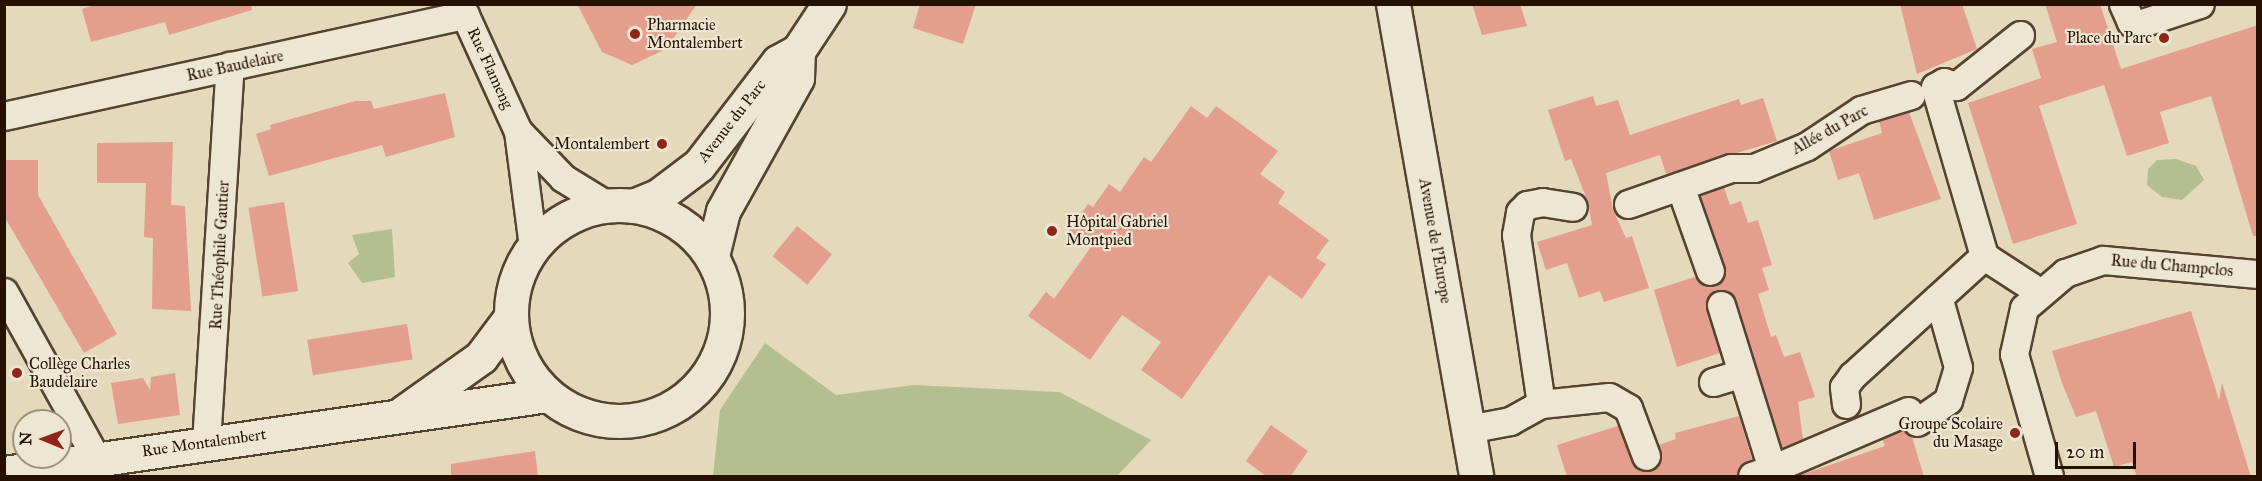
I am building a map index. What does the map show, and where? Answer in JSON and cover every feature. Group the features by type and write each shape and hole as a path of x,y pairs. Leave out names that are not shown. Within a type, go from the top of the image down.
{"main road":[{"name":"Avenue du Parc","path":"533,247 566,219 657,196 699,165 778,62 798,51 829,4"},
{"name":"Avenue de l'Europe","path":"1393,4 1476,477"},
{"name":"Avenue du Parc","path":"711,255 723,211 797,78 798,51"},
{"path":"533,247 515,282 511,317 528,372 547,395 583,416 618,422 662,413 688,398 717,361 726,331 727,300 711,255 678,222 620,205"},
{"name":"Rue Montalembert","path":"404,412 481,357 511,317"},
{"name":"Rue Montalembert","path":"4,473 404,412 547,395"}],"street":[{"path":"2123,4 2131,22 2139,24 2200,4"},
{"name":"Rue Baudelaire","path":"4,116 230,66 463,10"},
{"name":"Rue Flameng","path":"463,10 518,131 533,247"},
{"path":"2020,35 1956,86 1944,82 1935,87 1924,106 1984,256 2042,293"},
{"name":"Rue Théophile Gautier","path":"206,443 230,66"},
{"name":"Allée du Parc","path":"1628,204 1731,168 1755,168 1807,146 1861,110 1924,106"},
{"name":"Rue Flameng","path":"518,131 563,178 620,205"},
{"path":"1680,186 1710,271"},
{"path":"1541,405 1516,234 1520,212 1527,205 1542,201 1573,207"},
{"path":"1846,404 1845,387 1852,376 1939,300 1984,256"},
{"name":"Rue du Champclos","path":"2049,477 2014,354 2024,308 2065,273 2103,260 2258,274"},
{"path":"4,292 97,460"},
{"path":"1721,305 1742,373 1762,473 1913,416 1948,400 1958,367 1939,300"},
{"path":"1713,382 1742,373"},
{"path":"1468,429 1510,421 1541,405 1609,397 1628,408 1646,456"}],"green space":[{"path":"2176,159 2196,166 2204,180 2182,200 2162,197 2147,185 2148,169 2157,160"},
{"path":"392,229 395,277 362,283 348,263 359,254 352,235"},
{"path":"765,343 836,395 914,385 1059,392 1151,440 1117,476 713,476 720,410"}],"building":[{"path":"97,4 251,4 252,10 169,35 165,22 91,42 82,9"},
{"name":"Pharmacie Montalembert","path":"577,4 697,4 666,49 632,65 602,52"},
{"path":"920,4 976,4 963,44 913,28"},
{"path":"1472,4 1520,4 1527,26 1482,35"},
{"path":"1900,4 1962,4 1977,49 1917,74"},
{"path":"2045,4 2100,4 2121,69 2258,25 2258,236 2253,236 2211,96 2160,112 2169,143 2127,156 2104,85 2039,106 2077,224 2013,244 1968,103 2041,78 2032,49 2057,42"},
{"path":"445,93 455,137 386,157 382,145 269,176 256,134 271,129 270,125 355,101 371,101 374,109"},
{"path":"1593,96 1596,106 1618,100 1630,135 1739,99 1741,105 1763,98 1777,141 1666,174 1660,155 1606,173 1613,210 1626,238 1632,236 1649,288 1604,302 1600,291 1579,298 1567,263 1546,270 1537,242 1592,225 1588,202 1571,159 1565,161 1548,110"},
{"path":"1191,106 1207,118 1216,106 1278,151 1260,174 1285,192 1278,203 1329,240 1316,258 1326,264 1302,299 1269,275 1182,399 1141,370 1161,342 1122,315 1090,360 1028,316 1046,292 1054,299 1091,247 1069,231 1088,204 1093,207 1109,184 1120,192 1144,157 1151,162"},
{"path":"1909,112 1941,199 1874,220 1859,173 1838,180 1829,151 1882,133 1879,121"},
{"path":"173,142 171,205 185,206 191,311 152,309 153,238 144,237 146,183 97,183 97,143"},
{"path":"4,160 38,160 38,195 117,334 84,353 4,216"},
{"path":"1724,187 1730,205 1741,201 1748,223 1758,220 1772,265 1762,268 1769,290 1758,294 1771,337 1776,335 1784,357 1800,352 1815,397 1798,402 1803,439 1782,448 1732,294 1716,290 1706,302 1720,353 1677,367 1654,290 1695,277 1708,287 1722,281 1725,266 1700,195"},
{"path":"284,202 298,291 263,297 248,208"},
{"path":"797,226 832,254 807,285 772,256"},
{"path":"2191,311 2219,400 2222,383 2251,477 2137,477 2132,462 2114,467 2096,411 2076,417 2062,383 2052,351"},
{"path":"407,324 413,360 313,375 307,340"},
{"path":"175,373 180,415 118,424 111,383 143,378 150,390 151,377"},
{"path":"1739,416 1752,459 1740,465 1737,477 1567,477 1557,445 1618,426 1636,468 1651,471 1661,459 1659,445 1676,439 1675,433"},
{"path":"1271,425 1308,451 1290,477 1267,477 1246,461"},
{"path":"1904,430 1912,437 1924,477 1795,477 1885,446 1882,439"},
{"path":"535,451 538,477 451,477 451,464"}],"place":[{"name":"Pharmacie Montalembert","path":"635,34"},
{"name":"Place du Parc","path":"2164,38"},
{"name":"Montalembert","path":"662,144"},
{"name":"Hôpital Gabriel Montpied","path":"1052,231"},
{"name":"Collège Charles Baudelaire","path":"17,373"},
{"name":"Groupe Scolaire du Masage","path":"2015,433"}]}
